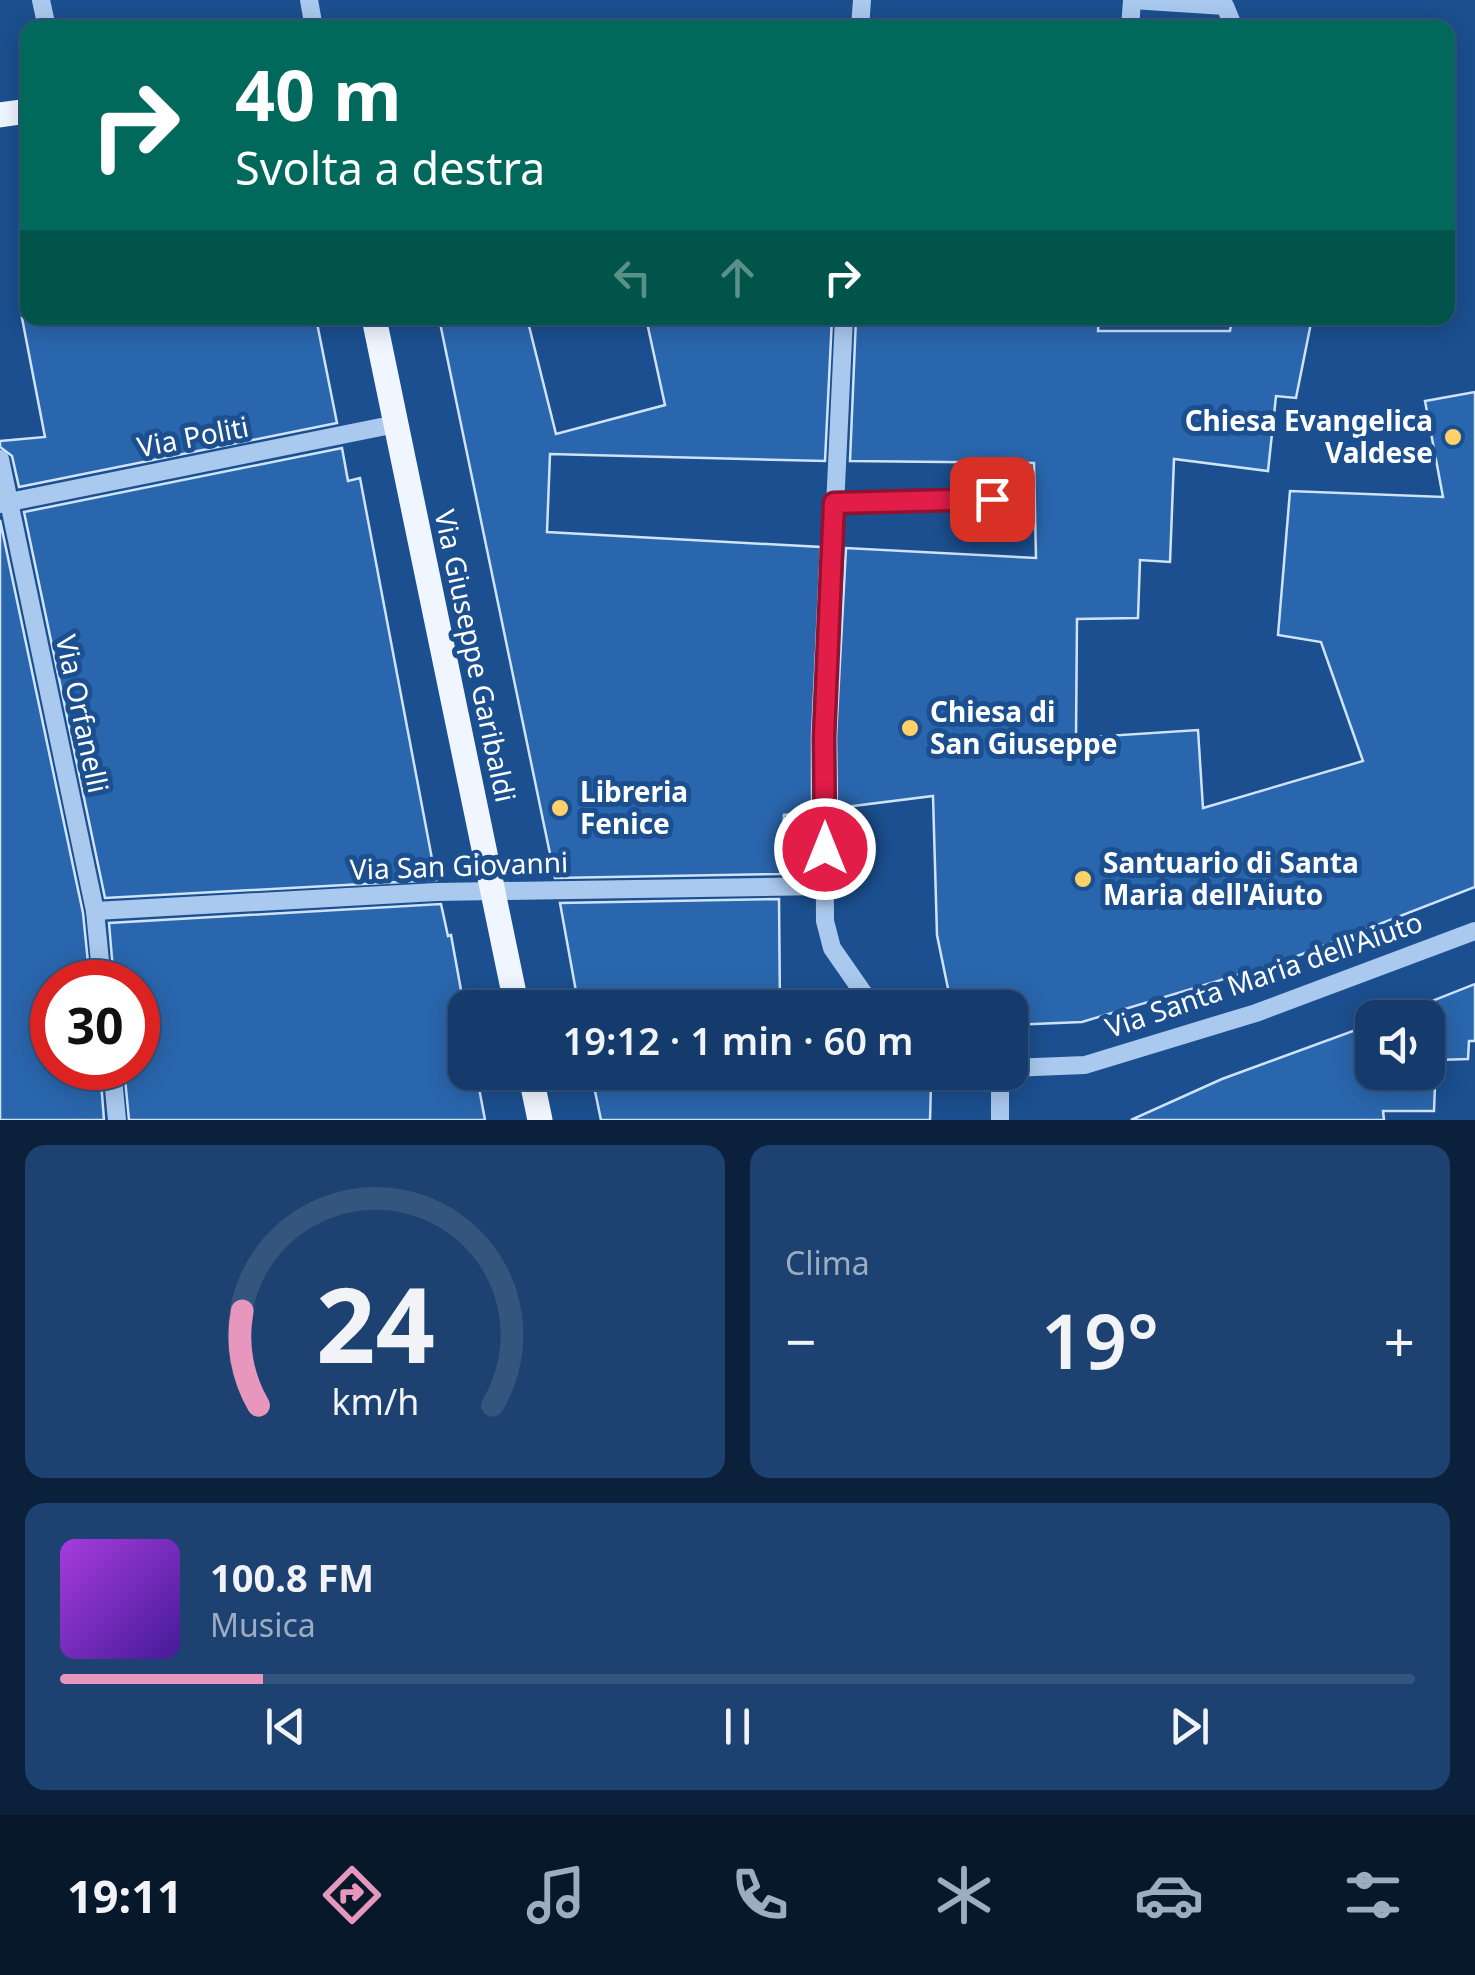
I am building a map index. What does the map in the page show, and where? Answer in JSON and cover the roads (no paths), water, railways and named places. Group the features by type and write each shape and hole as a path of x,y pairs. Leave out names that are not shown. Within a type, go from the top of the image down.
{"main road":[{"name":"Via Giuseppe Garibaldi","path":"375,325 512,990"},
{"path":"534,1090 540,1120"}],"street":[{"path":"1132,0 1226,6 1231,20"},
{"path":"844,325 824,737 824,920 832,948 861,990"},
{"name":"Via Politi","path":"4,503 396,424"},
{"name":"Via Orfanelli","path":"0,459 4,503 94,911 100,960"},
{"path":"834,503 992,499"},
{"name":"Via San Giovanni","path":"94,911 492,890 826,886"},
{"name":"Via Santa Maria dell'Aiuto","path":"1028,1068 1085,1066 1256,1013 1475,931"},
{"path":"114,1090 117,1120"},
{"path":"1000,1090 1000,1120"}],"place":[{"name":"Chiesa Evangelica Valdese","path":"1453,437"},
{"name":"Chiesa di San Giuseppe","path":"910,728"},
{"name":"Libreria Fenice","path":"560,808"},
{"name":"Santuario di Santa Maria dell'Aiuto","path":"1083,879"}]}
